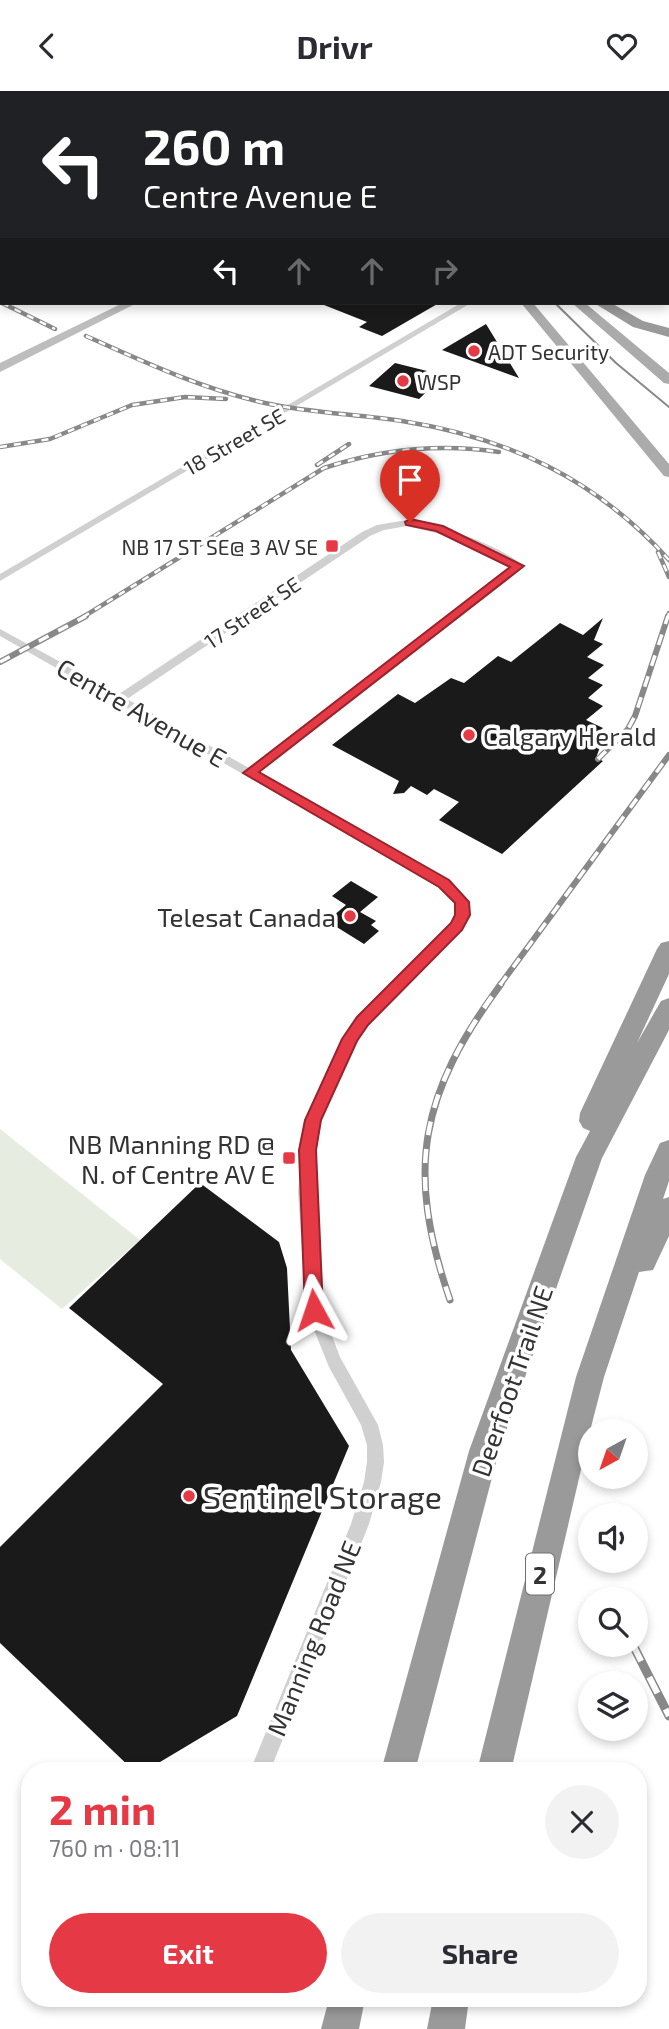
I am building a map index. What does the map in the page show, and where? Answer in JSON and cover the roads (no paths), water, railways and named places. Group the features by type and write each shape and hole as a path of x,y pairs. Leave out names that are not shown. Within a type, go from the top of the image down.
{"highway":[{"path":"605,305 638,324 669,333"},
{"path":"589,1157 593,1113 669,949"},
{"name":"Deerfoot Trail NE","path":"400,1762 484,1451 589,1157 669,1007"},
{"name":"2","path":"496,1762 590,1377 658,1175 669,1150"},
{"path":"590,1377 669,1208"},
{"path":"340,2029 345,2007"},
{"path":"446,2029 450,2007"}],"main road":[{"path":"529,305 669,473"},
{"path":"580,305 669,380"}],"street":[{"path":"0,368 127,305"},
{"name":"18 Street SE","path":"0,578 464,305"},
{"name":"17 Street SE","path":"120,699 366,534 383,526 396,523 425,524 518,566 250,773"},
{"name":"Centre Avenue E","path":"0,632 444,883 462,902"},
{"name":"Manning Road NE","path":"264,1762 358,1528 376,1465 376,1448 368,1422 336,1366 314,1310 307,1173 311,1127 350,1039 362,1021 457,926 462,915 462,902"}],"tram line":[{"path":"557,305 616,363 669,407"}],"railway":[{"path":"6,305 55,329"},
{"path":"86,336 174,374 242,397 299,409 402,421 479,439 514,451 581,485 641,531 669,560"},
{"path":"0,447 50,439 132,405 185,397 226,399"},
{"path":"317,465 349,444"},
{"path":"83,617 324,468 367,456 410,449 454,448 499,452"},
{"path":"658,552 669,577"},
{"path":"668,617 669,613"},
{"path":"0,662 86,616"},
{"path":"598,759 628,729 635,716 668,616"},
{"path":"500,985 669,755"},
{"path":"450,1300 436,1253 428,1211 425,1171 428,1134 437,1098 453,1061 501,984"},
{"path":"639,1657 669,1716"}],"place":[{"name":"ADT Security","path":"474,351"},
{"name":"WSP","path":"403,381"},
{"name":"NB 17 ST SE@ 3 AV SE","path":"332,546"},
{"name":"Calgary Herald","path":"469,735"},
{"name":"Telesat Canada","path":"350,916"},
{"name":"NB Manning RD @ N. of Centre AV E","path":"289,1158"},
{"name":"Sentinel Storage","path":"189,1496"}]}
